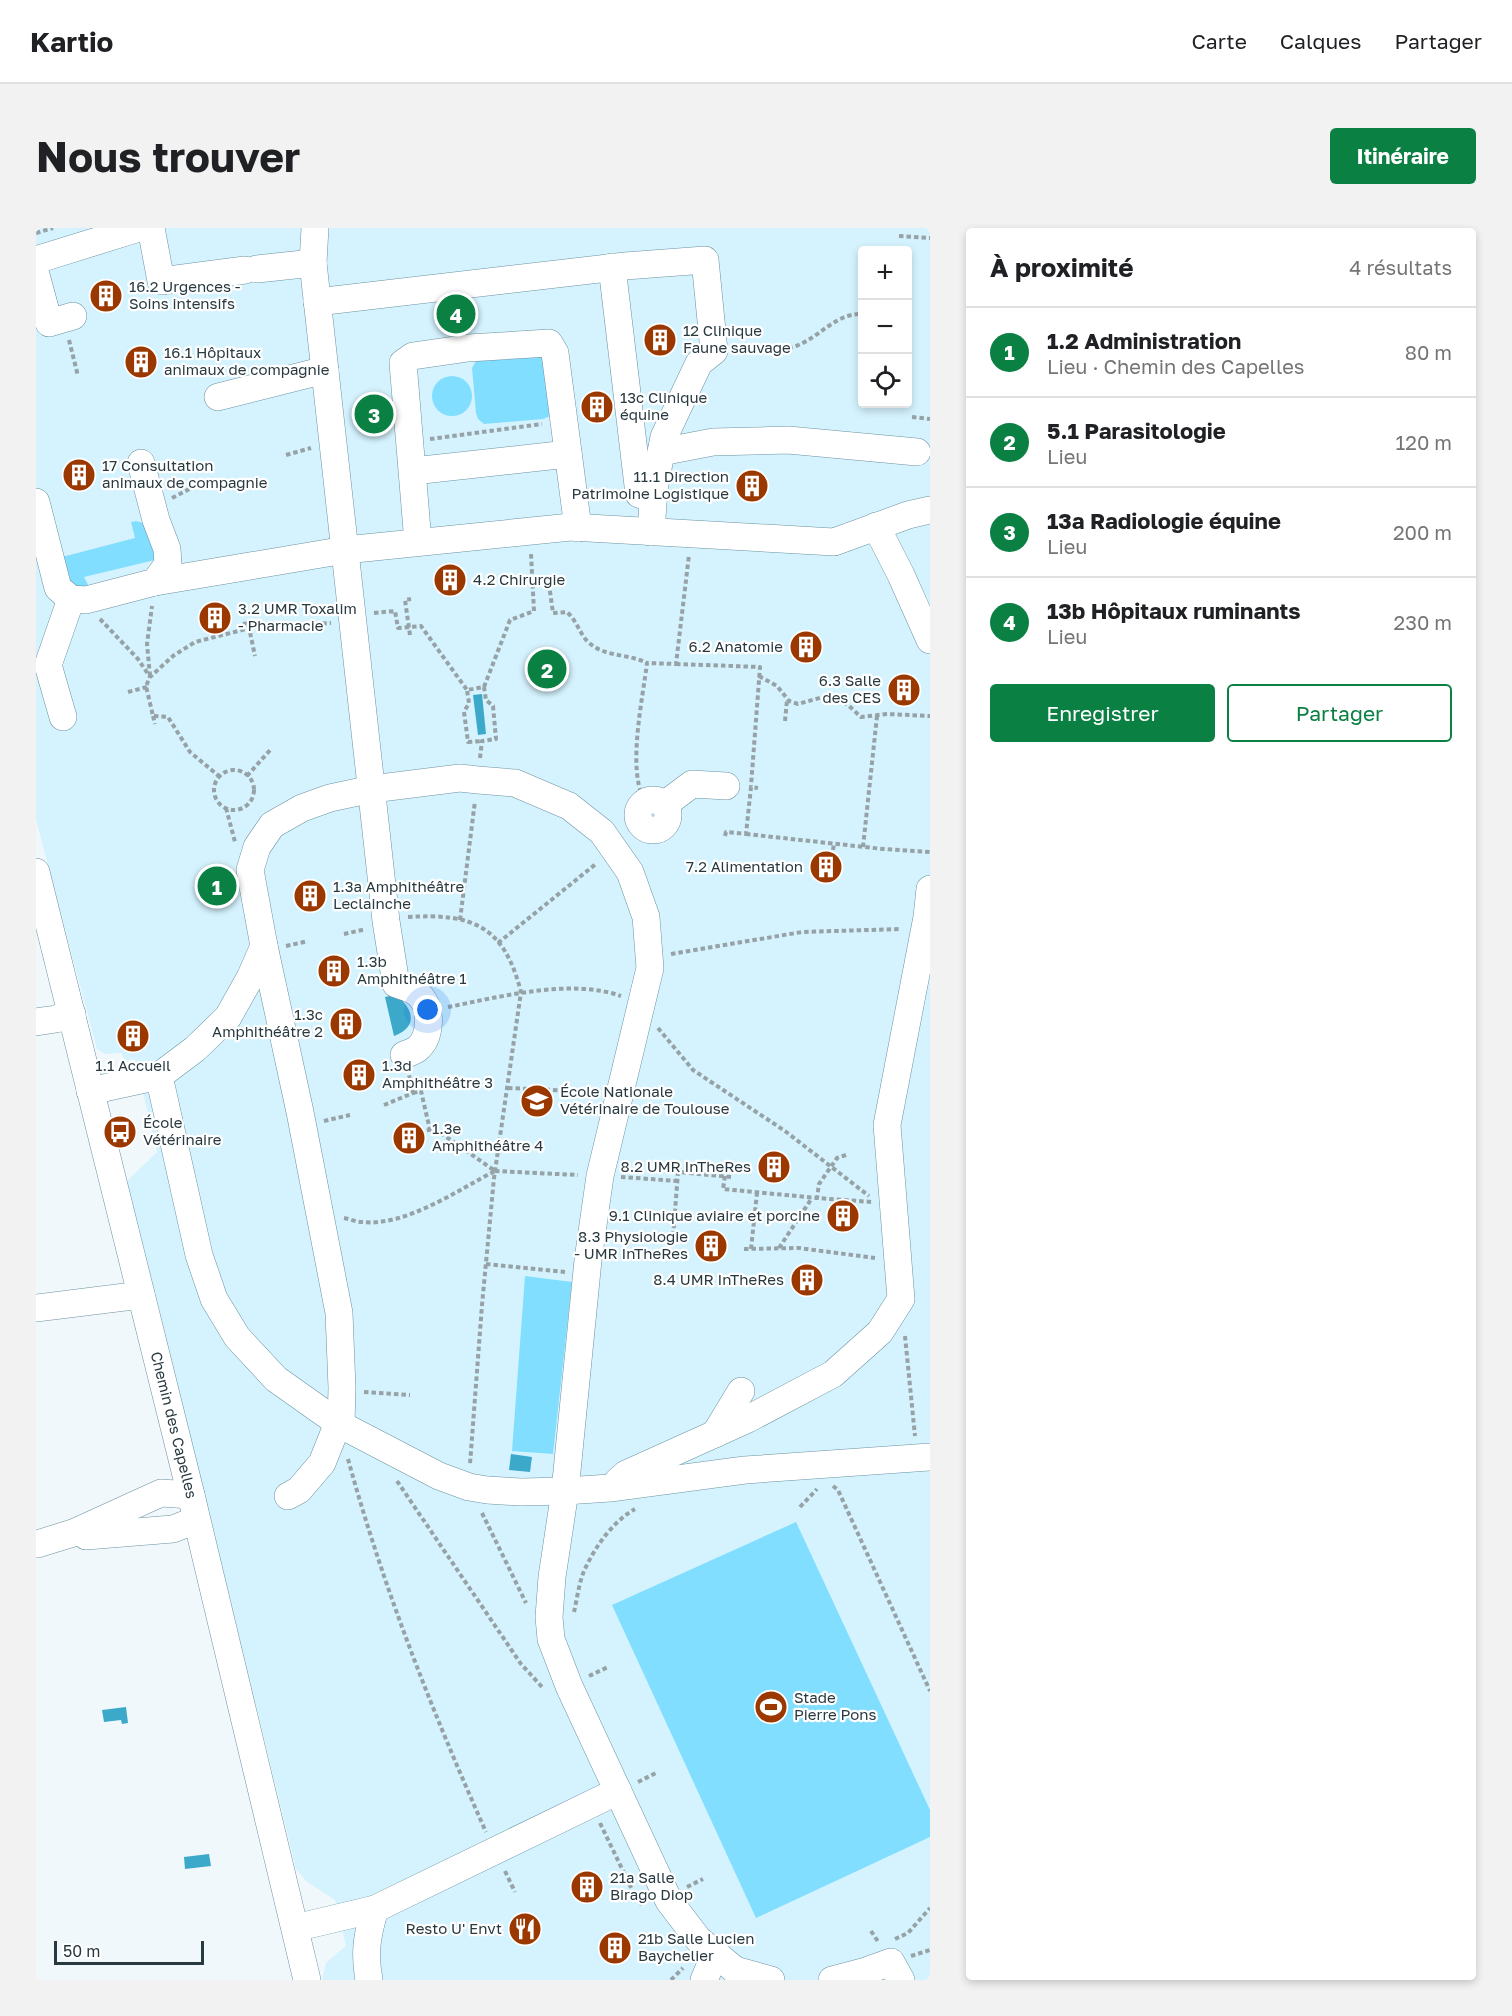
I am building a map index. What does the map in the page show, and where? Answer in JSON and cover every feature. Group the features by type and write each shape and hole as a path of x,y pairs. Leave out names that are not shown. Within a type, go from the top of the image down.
{"street":[{"path":"36,260 139,228"},
{"path":"151,228 161,281 313,263"},
{"path":"315,228 313,263 372,789 378,925 396,984 420,995 428,1011 428,1029 424,1041 406,1064"},
{"path":"317,302 612,267 705,260 714,351 699,363 664,437 653,499 651,532"},
{"path":"612,267 639,494 653,499"},
{"path":"36,275 49,323 69,317"},
{"path":"418,542 403,363 413,356 468,348 549,343 555,353 578,528"},
{"path":"218,397 325,370"},
{"path":"662,452 713,442 788,440 917,452"},
{"path":"413,471 568,454"},
{"path":"141,464 156,520 167,549 168,564 155,582"},
{"path":"36,502 58,588 78,599 155,582 345,550 530,531 578,528 834,542 908,514 930,510"},
{"path":"876,526 902,575 930,640"},
{"path":"63,717 48,665 78,599"},
{"path":"288,1496 299,1490 322,1463 340,1424 342,1390 339,1313 250,870 257,847 272,825 302,808 330,798 372,789 460,778 515,783 568,806 602,832 630,872 646,917 650,958 650,969 600,1176 587,1274 565,1491 552,1577 561,1616 551,1639 559,1662 618,1791 675,1890 698,1940 735,1970 763,1979"},
{"path":"612,847 650,810 692,784 738,787"},
{"name":"Chemin des Capelles","path":"36,872 307,1980"},
{"path":"610,1488 626,1474 748,1419 833,1374 880,1332 901,1299 887,1125 925,928 930,889"},
{"path":"90,1091 159,1076 195,1049 228,1017 250,978 264,946"},
{"path":"36,1022 72,1014"},
{"path":"159,1076 199,1255 214,1299 237,1337 276,1379 340,1424 439,1476 487,1490 565,1491 610,1488 745,1470 924,1457"},
{"path":"36,1308 141,1295"},
{"path":"715,1434 741,1391"},
{"path":"36,1544 73,1533 161,1493 193,1507"},
{"path":"36,1544 86,1536 166,1501 193,1507"},
{"path":"295,1928 375,1909 618,1791"},
{"path":"369,1980 366,1964 367,1936 375,1909"},
{"path":"704,1980 710,1966 720,1958"},
{"path":"832,1980 891,1962 901,1980"}],"path":[{"path":"36,233 53,228"},
{"path":"899,236 930,238"},
{"path":"714,351 735,352 793,347 811,340 841,317 858,315"},
{"path":"69,317 78,376"},
{"path":"912,417 930,419"},
{"path":"411,442 563,421"},
{"path":"156,520 165,501 207,480"},
{"path":"150,677 173,656 195,642 249,629 352,619 395,611 398,628 421,626 467,690 469,703 464,712 468,742 496,739 493,706 486,700 484,687 510,620 534,611 530,531"},
{"path":"676,664 692,534"},
{"path":"532,578 550,577 553,616 567,612 587,641 601,652 637,658 646,663 760,667 738,787 746,834"},
{"path":"155,582 147,644 150,677 147,687 155,724"},
{"path":"78,599 88,606 138,659 150,677"},
{"path":"410,635 405,600 411,599"},
{"path":"243,624 248,623 255,656"},
{"path":"646,663 636,765 640,792 650,810"},
{"path":"759,676 777,686 787,699 798,704 830,695 848,705 861,717 887,714 930,716"},
{"path":"128,692 147,687"},
{"path":"467,690 484,687"},
{"path":"785,721 787,699"},
{"path":"153,716 168,717 190,752 220,777"},
{"path":"863,847 877,716"},
{"path":"460,920 482,741"},
{"path":"247,776 271,749"},
{"path":"233,770 247,776 253,784 253,797 244,807 226,808 217,799 215,786 220,777 233,770"},
{"path":"738,787 758,788"},
{"path":"725,836 726,832 930,852"},
{"path":"833,850 834,844"},
{"path":"498,943 612,847"},
{"path":"344,934 409,917 446,916 475,923 495,937 517,975 521,992 495,1171 469,1486 527,1606 561,1616 602,1541 623,1516 643,1504"},
{"path":"650,958 802,932 925,928"},
{"path":"297,944 308,941"},
{"path":"428,1011 521,992 588,988 608,992 641,1005 693,1070 785,1131 877,1203 723,1189 725,1176"},
{"path":"406,1064 413,1094"},
{"path":"508,1088 620,1093"},
{"path":"384,1105 421,1091 430,1130"},
{"path":"322,1121 350,1115"},
{"path":"423,1131 435,1129 495,1171"},
{"path":"778,1249 819,1199 819,1184 837,1158 846,1155"},
{"path":"678,1239 673,1238 679,1166"},
{"path":"318,1205 326,1211 361,1222 380,1222 402,1217 437,1202 495,1171 678,1180"},
{"path":"678,1173 731,1177"},
{"path":"751,1249 757,1193"},
{"path":"744,1249 799,1248 899,1262"},
{"path":"486,1264 587,1274"},
{"path":"904,1329 924,1457"},
{"path":"342,1390 410,1395"},
{"path":"340,1424 369,1526 415,1664 452,1754 515,1892"},
{"path":"395,1478 521,1664 550,1695"},
{"path":"832,1484 838,1490 930,1691"},
{"path":"591,1804 639,1904 703,1879"},
{"path":"880,1945 908,1933 930,1908"},
{"path":"871,1931 875,1937"}],"shaded area":[{"name":"École Nationale Vétérinaire de Toulouse","path":"36,228 930,228 930,1980 322,1980 326,1963 346,1946 335,1900 307,1882 296,1869 126,1182 157,1152 135,1059 124,1061 122,1053 105,1054 97,1049 36,820"},
{"path":"545,354 550,416 543,419 484,424 478,419 472,368 476,361"},
{"path":"452,376 466,382 472,396 466,410 452,416 438,410 432,396 438,382"},
{"path":"131,522 147,524 159,559 84,577 92,592 78,589 65,580 62,557 135,538"},
{"path":"482,694 486,734 478,735 473,695"},
{"path":"396,995 402,1000 411,1017 407,1028 394,1036 385,997"},
{"path":"525,1276 572,1282 553,1454 512,1451"},
{"path":"511,1454 532,1457 530,1472 509,1470"},
{"name":"Stade Pierre Pons","path":"796,1522 930,1810 930,1837 756,1918 612,1605"},
{"path":"126,1707 128,1723 122,1724 121,1720 104,1722 102,1710"},
{"path":"209,1854 211,1866 185,1869 184,1857"}],"place":[{"name":"16.2 Urgences - Soins intensifs","path":"106,296"},
{"name":"13b Hôpitaux ruminants","path":"456,314"},
{"name":"12 Clinique Faune sauvage","path":"660,340"},
{"name":"16.1 Hôpitaux animaux de compagnie","path":"141,362"},
{"name":"13c Clinique équine","path":"597,407"},
{"name":"13a Radiologie équine","path":"374,414"},
{"name":"17 Consultation animaux de compagnie","path":"79,475"},
{"name":"11.1 Direction Patrimoine Logistique","path":"752,486"},
{"name":"4.2 Chirurgie","path":"450,580"},
{"name":"3.2 UMR Toxalim - Pharmacie","path":"215,618"},
{"name":"6.2 Anatomie","path":"806,647"},
{"name":"5.1 Parasitologie","path":"547,669"},
{"name":"6.3 Salle des CES","path":"904,690"},
{"name":"7.2 Alimentation","path":"826,867"},
{"name":"1.2 Administration","path":"217,886"},
{"name":"1.3a Amphithéâtre Leclainche","path":"310,896"},
{"name":"1.3b Amphithéâtre 1","path":"334,971"},
{"name":"1.3c Amphithéâtre 2","path":"346,1024"},
{"name":"1.1 Accueil","path":"133,1036"},
{"name":"1.3d Amphithéâtre 3","path":"359,1075"},
{"name":"École Nationale Vétérinaire de Toulouse","path":"537,1101"},
{"name":"École Vétérinaire","path":"120,1132"},
{"name":"1.3e Amphithéâtre 4","path":"409,1138"},
{"name":"8.2 UMR InTheRes","path":"774,1167"},
{"name":"9.1 Clinique aviaire et porcine","path":"843,1216"},
{"name":"8.3 Physiologie - UMR InTheRes","path":"711,1246"},
{"name":"8.4 UMR InTheRes","path":"807,1280"},
{"name":"Stade Pierre Pons","path":"771,1707"},
{"name":"21a Salle Birago Diop","path":"587,1887"},
{"name":"Resto U' Envt","path":"525,1929"},
{"name":"21b Salle Lucien Baychelier","path":"615,1948"}]}
